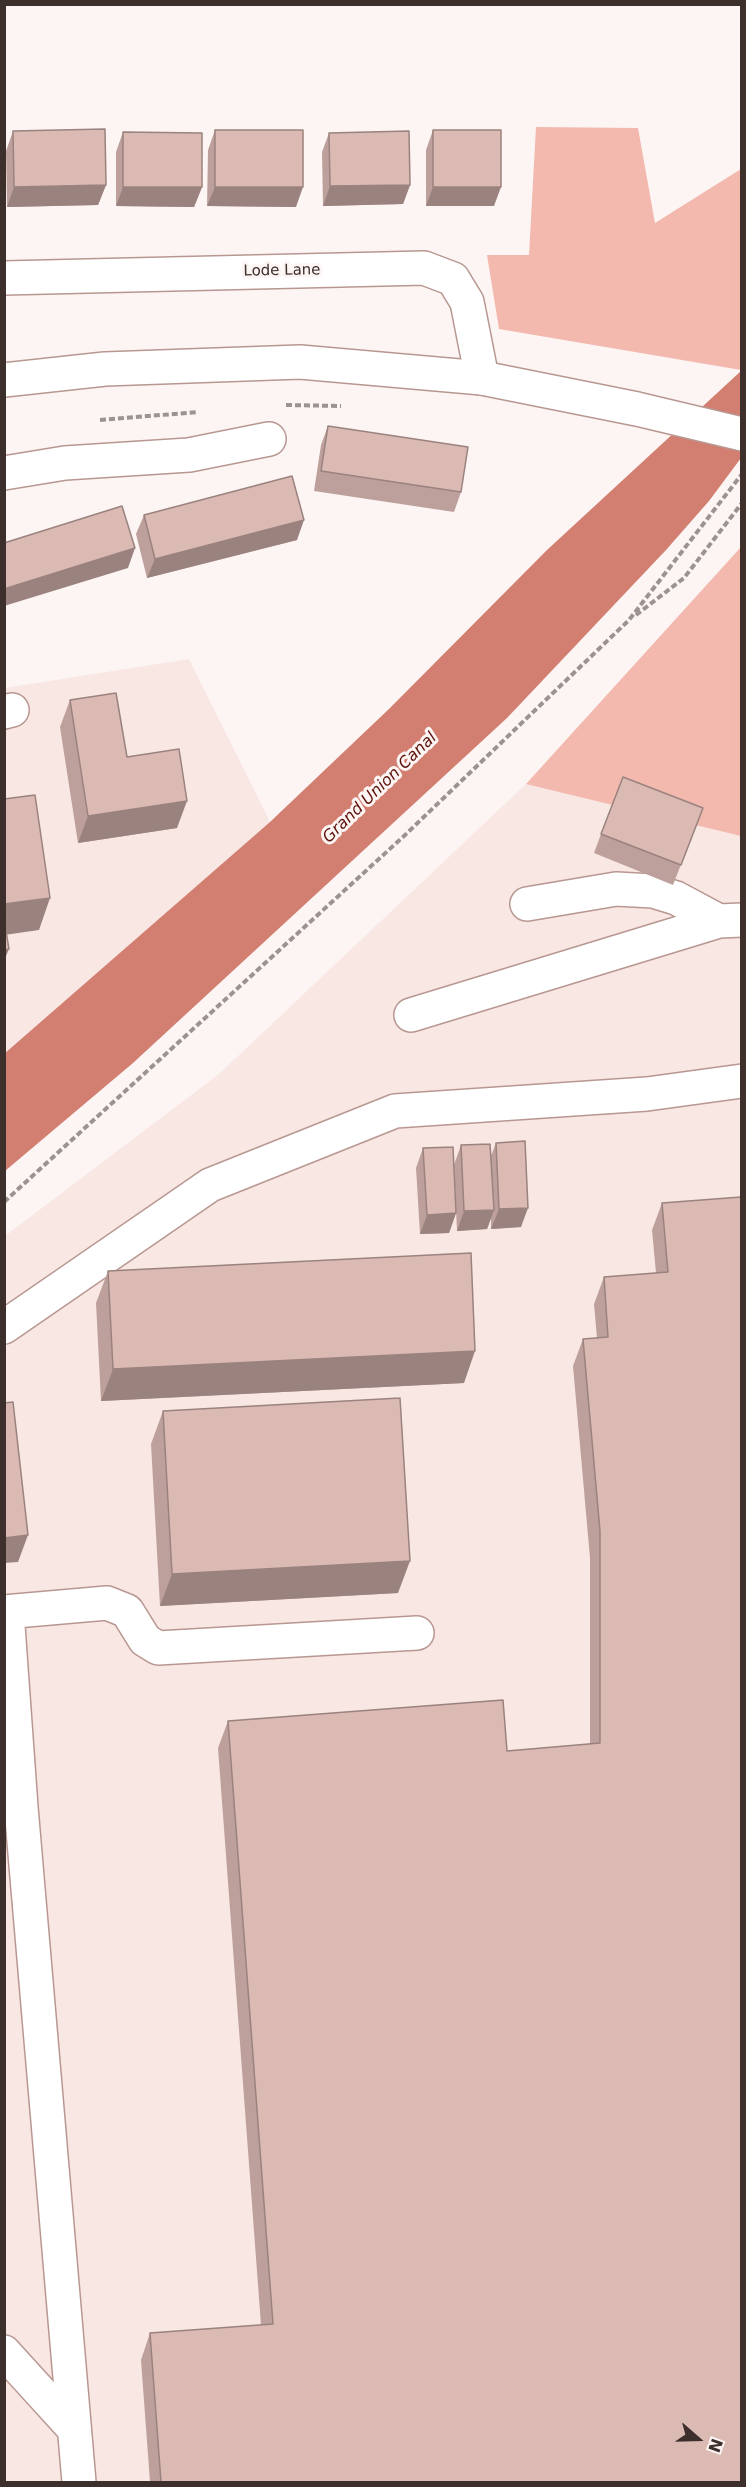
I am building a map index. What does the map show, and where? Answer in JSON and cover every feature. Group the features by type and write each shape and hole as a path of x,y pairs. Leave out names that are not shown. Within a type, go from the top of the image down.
{"street":[{"name":"Lode Lane","path":"4,278 424,268 453,279 466,302 482,378"},
{"path":"4,380 105,369 300,362 482,378 637,409 741,434"},
{"path":"4,473 65,463 189,455 269,439"},
{"path":"527,904 616,888 653,891 730,920"},
{"path":"411,1015 730,920"},
{"path":"4,1327 210,1185 395,1111 646,1094 741,1081"},
{"path":"79,2482 13,1817 6,1612 107,1603 127,1611 145,1640 158,1648 417,1633"},
{"path":"4,2352 74,2429"}],"path":[{"path":"290,405 344,406"},
{"path":"629,620 681,556 741,474"},
{"path":"4,1202 404,836 629,620 684,578 741,503"}],"shaded area":[{"path":"536,127 638,128 655,223 741,169 741,370 499,329 487,255 529,255"},
{"path":"741,547 741,836 526,784"},
{"path":"189,659 270,822 5,1054 5,688"},
{"path":"526,784 741,788 741,2482 5,2482 5,1236 219,1074"}],"water":[{"name":"Grand Union Canal","path":"741,371 741,458 709,501 666,550 507,718 133,1063 5,1171 4,1054 270,822 390,708 547,550"}],"building":[{"path":"105,129 106,185 14,187 13,131"},
{"path":"215,130 303,130 303,187 215,187"},
{"path":"433,130 501,130 501,187 433,187"},
{"path":"409,131 410,185 330,186 329,133"},
{"path":"123,132 202,133 202,187 123,187"},
{"path":"328,426 468,447 461,492 321,471"},
{"path":"292,476 304,520 155,559 144,515"},
{"path":"122,506 135,548 4,589 4,543"},
{"path":"116,693 127,757 179,749 187,801 88,816 70,700"},
{"path":"623,777 703,808 681,865 601,834"},
{"path":"35,795 50,898 4,904 4,799"},
{"path":"4,919 9,949 4,950"},
{"path":"525,1141 528,1208 499,1209 496,1143"},
{"path":"490,1144 494,1210 464,1211 461,1145"},
{"path":"453,1147 456,1213 427,1215 423,1148"},
{"path":"741,1197 741,2482 161,2482 150,2333 273,2324 228,1721 503,1700 507,1751 600,1743 600,1531 583,1339 608,1337 604,1277 668,1272 662,1203"},
{"path":"471,1253 475,1351 113,1369 108,1271"},
{"path":"400,1398 410,1561 172,1574 163,1411"},
{"path":"13,1402 28,1535 4,1538 4,1403"}]}
